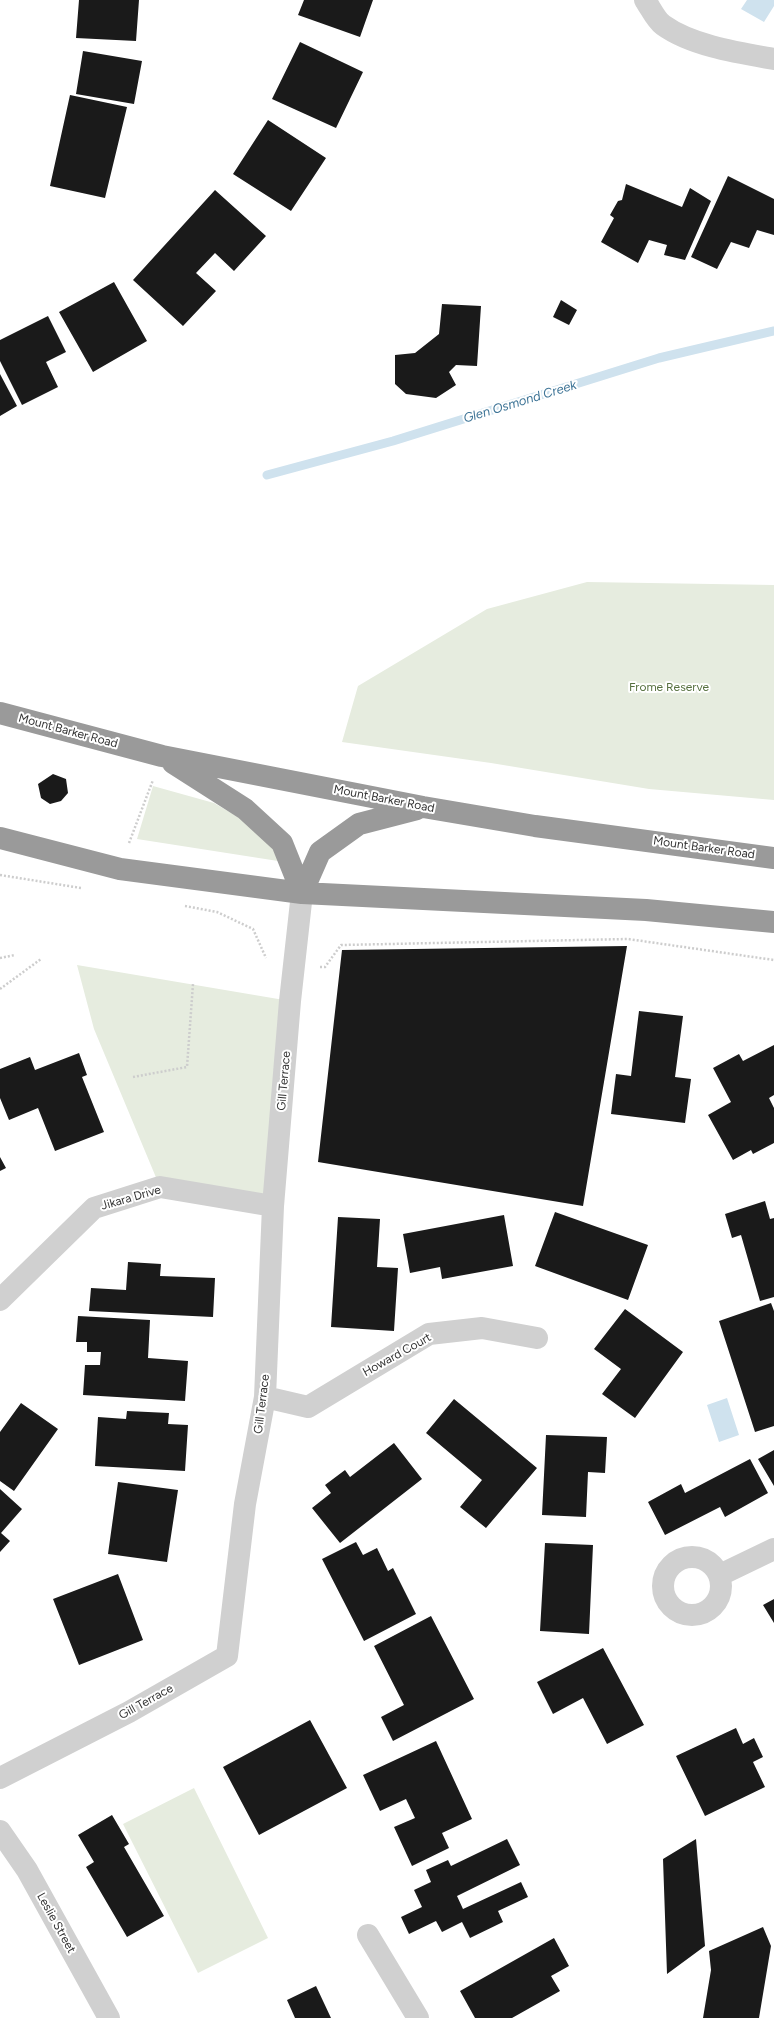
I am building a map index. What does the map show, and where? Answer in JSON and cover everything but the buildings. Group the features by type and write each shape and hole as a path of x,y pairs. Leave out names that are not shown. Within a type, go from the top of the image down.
{"highway":[{"name":"Mount Barker Road","path":"0,713 162,756 423,807 535,826 774,858"},
{"path":"162,756 246,809 282,843 302,893"},
{"path":"302,893 320,852 359,824 423,807"},
{"path":"6,838 120,869 302,893 630,909 774,922"}],"street":[{"path":"645,0 662,24 695,41 731,51 774,59"},
{"name":"Gill Terrace","path":"0,1778 129,1712 227,1656 245,1504 265,1397 273,1206 290,1000 302,893"},
{"name":"Jikara Drive","path":"0,1300 94,1208 160,1187 273,1206"},
{"name":"Howard Court","path":"265,1397 308,1407 429,1334 482,1328 537,1338"},
{"path":"720,1575 774,1549"},
{"name":"Leslie Street","path":"0,1831 27,1870 109,2018"},
{"path":"368,1935 418,2018"}],"path":[{"path":"129,844 162,756"},
{"path":"179,905 217,912 253,929 266,958"},
{"path":"320,967 325,967 341,945 620,940 774,960"},
{"path":"0,958 15,955"},
{"path":"0,989 41,959"},
{"path":"133,1077 186,1067 193,984"}],"green space":[{"name":"Frome Reserve","path":"587,582 774,585 774,800 649,789 491,763 342,742 358,686 487,609"},
{"path":"153,786 214,803 250,824 271,844 278,861 137,839"},
{"path":"77,965 290,1001 273,1206 160,1187 94,1029"},
{"path":"194,1788 268,1938 198,1973 123,1824"}],"water":[{"path":"747,0 774,0 774,6 764,22 741,9"},
{"path":"727,1398 739,1435 719,1442 707,1405"}],"waterway":[{"name":"Glen Osmond Creek","path":"267,475 393,441 659,358 774,331"}]}
